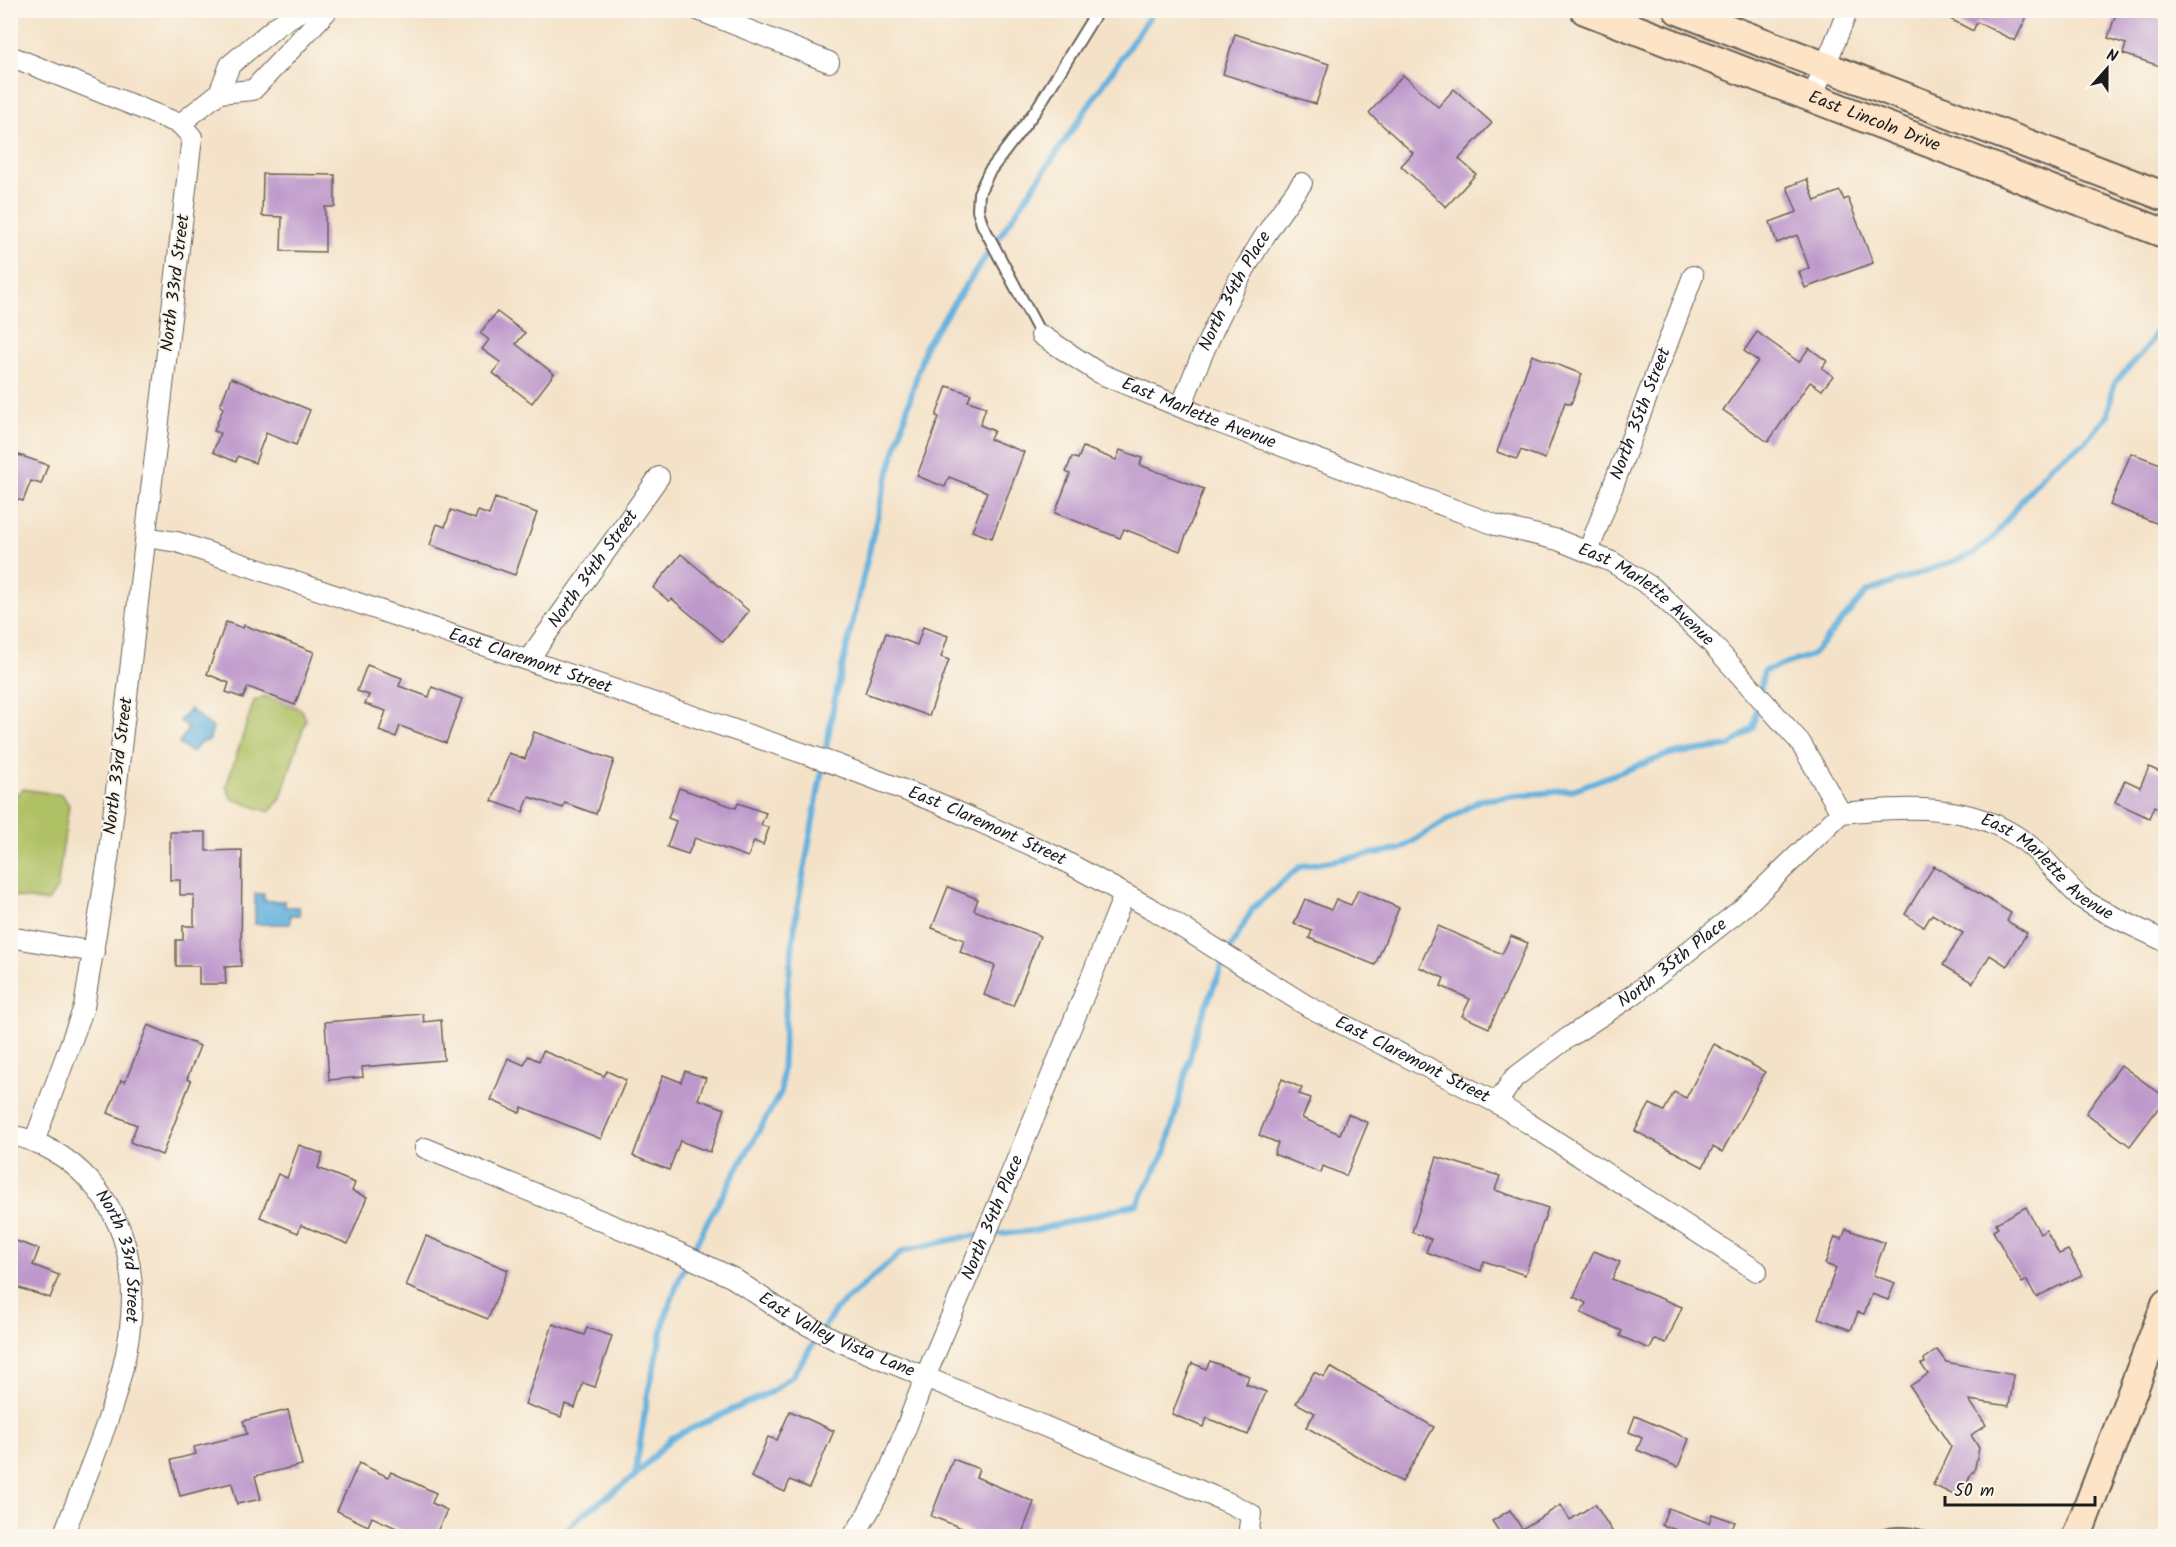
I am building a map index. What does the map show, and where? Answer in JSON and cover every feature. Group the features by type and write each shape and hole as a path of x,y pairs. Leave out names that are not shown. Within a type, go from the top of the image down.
{"main road":[{"name":"East Lincoln Drive","path":"1585,10 2166,234"},
{"name":"East Lincoln Drive","path":"1678,10 2166,197"},
{"path":"2078,1536 2166,1304"}],"street":[{"path":"10,56 180,124 219,93 230,65 277,26 302,10"},
{"path":"219,93 254,90 328,10"},
{"path":"698,10 829,62"},
{"path":"1812,98 1848,10"},
{"name":"North 33rd Street","path":"63,1536 109,1417 126,1352 132,1306 130,1260 119,1223 102,1194 80,1170 34,1142 84,1007 94,952 192,154 192,137 180,124"},
{"name":"North 34th Place","path":"1181,407 1202,351 1233,287 1265,232 1302,183"},
{"name":"North 35th Street","path":"1588,552 1693,276"},
{"name":"East Marlette Avenue","path":"1041,334 1099,373 1181,407 1496,525 1558,540 1612,562 1653,588 1683,614 1759,696 1800,742 1841,813 1914,807 1952,809 1997,824 2027,843 2082,898 2166,942"},
{"name":"North 34th Street","path":"528,660 659,477"},
{"name":"East Claremont Street","path":"146,537 177,542 838,765 938,803 1057,857 1309,1007 1497,1103 1757,1271"},
{"name":"North 35th Place","path":"1497,1103 1514,1078 1569,1037 1633,995 1744,907 1841,813"},
{"name":"North 34th Place","path":"853,1536 866,1519 885,1479 925,1375 1034,1124 1124,895"},
{"path":"10,937 94,952"},
{"path":"10,1135 34,1142"},
{"name":"East Valley Vista Lane","path":"425,1148 710,1267 836,1340 925,1375 1251,1514 1248,1536"}],"lane":[{"path":"1041,334 982,224 978,210 979,193 989,172 1036,110 1080,44 1098,10"},
{"path":"1881,1536 1889,1533 1913,1533 1921,1536"}],"green space":[{"path":"264,696 301,709 306,719 280,800 269,812 232,799 226,787 254,701"},
{"path":"23,789 62,795 69,805 57,888 48,902 11,896 10,820 14,796"}],"water":[{"path":"190,709 213,728 209,741 201,742 192,753 179,744 188,728 179,721"},
{"path":"255,894 264,894 264,901 285,901 285,907 299,907 300,915 290,915 290,924 255,924"}],"building":[{"path":"1933,10 2030,10 2015,41 1977,22 1973,31"},
{"path":"2117,10 2146,10 2145,14 2166,21 2166,68 2123,54 2126,44 2108,38"},
{"path":"1235,34 1329,64 1316,104 1223,74"},
{"path":"1403,75 1438,107 1454,89 1492,123 1459,159 1476,174 1446,207 1401,166 1413,153 1369,113"},
{"path":"263,174 335,175 335,207 325,207 325,252 281,251 282,217 262,216"},
{"path":"1807,179 1815,201 1840,191 1844,200 1848,198 1873,263 1805,288 1799,272 1809,268 1797,235 1777,243 1770,222 1797,212 1787,187"},
{"path":"497,312 525,333 516,344 554,374 532,403 493,373 501,363 482,349 489,340 480,333"},
{"path":"1757,332 1799,362 1809,348 1827,361 1822,368 1833,376 1822,390 1810,382 1768,442 1723,410 1758,361 1744,351"},
{"path":"1532,355 1582,374 1571,404 1565,402 1545,459 1521,450 1517,459 1497,452"},
{"path":"231,378 310,410 296,445 266,433 255,463 238,456 236,462 213,452 220,433 214,431 223,408 220,406"},
{"path":"947,386 971,394 968,401 986,407 980,425 994,431 990,439 1024,452 992,538 972,531 987,492 949,477 945,487 917,476 939,417 936,416"},
{"path":"1083,447 1116,460 1120,450 1142,458 1140,465 1204,489 1180,551 1124,529 1120,538 1055,513 1070,474 1066,472 1072,457 1078,459"},
{"path":"10,452 48,465 41,484 31,481 23,501 10,497"},
{"path":"2131,453 2166,466 2166,527 2110,505"},
{"path":"495,498 537,513 515,575 430,545 437,524 445,527 451,510 475,519 478,511 489,515"},
{"path":"681,554 749,611 723,642 672,599 669,601 653,588"},
{"path":"226,622 243,628 244,625 314,652 295,705 248,687 243,698 226,692 229,683 207,674"},
{"path":"923,627 948,636 941,657 949,660 929,716 865,693 886,633 917,645"},
{"path":"367,665 402,678 399,686 429,697 432,687 462,699 446,743 400,726 396,737 379,731 386,711 365,704 369,695 357,691"},
{"path":"534,732 614,760 596,814 565,803 563,808 529,797 523,812 492,801 509,753 525,759"},
{"path":"2149,767 2166,775 2166,812 2154,806 2149,818 2115,802 2125,780 2140,787"},
{"path":"679,788 736,808 738,803 766,813 761,825 769,828 763,845 754,841 748,857 695,838 688,854 667,847 676,821 668,818"},
{"path":"170,832 206,832 206,851 242,850 241,966 225,967 226,984 199,984 199,966 176,966 176,940 183,940 183,926 194,926 194,895 180,895 180,880 170,880"},
{"path":"1934,866 2011,913 2007,921 2027,933 2007,966 1990,955 1973,983 1943,965 1963,933 1932,914 1924,927 1905,914"},
{"path":"948,887 978,899 974,910 1040,936 1013,1006 984,995 995,966 960,952 964,940 932,928"},
{"path":"1358,890 1399,908 1375,965 1309,938 1312,931 1294,924 1305,899 1331,910 1336,899 1351,905"},
{"path":"1438,926 1502,954 1511,936 1528,943 1489,1028 1462,1016 1470,999 1441,986 1444,978 1419,967"},
{"path":"423,1014 424,1022 441,1020 444,1060 362,1067 363,1077 329,1080 325,1022"},
{"path":"148,1025 200,1046 187,1079 191,1081 162,1155 130,1142 137,1125 108,1113 121,1080 125,1082"},
{"path":"1714,1044 1765,1072 1722,1152 1713,1147 1703,1167 1635,1131 1650,1104 1664,1111 1674,1092 1686,1098"},
{"path":"543,1051 604,1076 607,1071 626,1080 601,1139 522,1107 520,1113 491,1100 508,1058 524,1065 528,1056 539,1061"},
{"path":"2121,1065 2166,1098 2130,1146 2086,1113"},
{"path":"685,1071 706,1078 698,1099 725,1109 710,1152 680,1141 669,1170 633,1156 663,1075 681,1082"},
{"path":"1282,1079 1302,1088 1299,1094 1311,1098 1302,1118 1340,1134 1348,1114 1368,1123 1346,1176 1323,1166 1321,1173 1274,1154 1278,1143 1259,1135"},
{"path":"299,1145 323,1154 318,1168 355,1183 352,1191 367,1197 348,1244 301,1225 298,1233 260,1217 278,1174 287,1178"},
{"path":"1437,1157 1500,1176 1495,1190 1548,1208 1525,1275 1484,1261 1481,1271 1426,1252 1431,1239 1412,1232"},
{"path":"2026,1207 2040,1234 2046,1230 2059,1254 2068,1250 2082,1275 2036,1297 2027,1280 2022,1283 1993,1231 1998,1228 1996,1223"},
{"path":"1846,1229 1885,1243 1873,1275 1895,1283 1888,1300 1872,1294 1864,1314 1858,1312 1851,1330 1818,1318 1836,1268 1825,1264 1835,1237 1842,1239"},
{"path":"426,1236 508,1270 488,1319 406,1286"},
{"path":"10,1239 39,1249 33,1265 59,1275 50,1298 10,1285"},
{"path":"1594,1251 1620,1262 1612,1279 1682,1307 1666,1343 1655,1339 1650,1349 1620,1336 1622,1331 1581,1313 1586,1303 1574,1297"},
{"path":"553,1324 584,1335 587,1328 612,1336 595,1387 583,1383 575,1408 565,1404 561,1417 525,1404"},
{"path":"1937,1350 1946,1362 2014,1375 2009,1406 1969,1400 1986,1425 1971,1435 1979,1448 1974,1472 1960,1498 1933,1485 1951,1447 1910,1386 1928,1374 1921,1364 1925,1363 1924,1359"},
{"path":"1210,1361 1249,1376 1246,1384 1266,1392 1248,1435 1207,1418 1203,1427 1172,1414 1192,1363 1206,1369"},
{"path":"1330,1367 1434,1427 1402,1482 1306,1427 1315,1413 1296,1403 1314,1372 1324,1377"},
{"path":"288,1410 302,1465 255,1476 261,1499 237,1504 232,1483 180,1496 171,1460 196,1454 194,1447 247,1434 243,1421"},
{"path":"790,1411 834,1431 809,1488 790,1480 785,1492 751,1477 768,1437 777,1440"},
{"path":"1635,1416 1689,1439 1678,1467 1637,1450 1642,1438 1629,1432"},
{"path":"953,1459 979,1469 976,1477 1034,1502 1021,1536 982,1536 931,1516"},
{"path":"359,1463 388,1477 391,1472 436,1493 432,1503 447,1510 435,1536 414,1536 372,1517 368,1526 337,1511"},
{"path":"1595,1504 1615,1536 1502,1536 1492,1521 1510,1510 1522,1529 1561,1505 1570,1520"},
{"path":"1668,1508 1709,1523 1712,1514 1735,1522 1731,1531 1741,1536 1693,1536 1662,1525"}],"waterway":[{"path":"635,1476 647,1398 665,1318 679,1279 706,1224 781,1092 786,1002 796,915 835,698 882,496 926,344 1154,10"},
{"path":"1760,692 1764,671 1812,655 1867,592 1973,554 1993,538 2053,464 2085,442 2108,415 2114,383 2147,348 2166,310"},
{"path":"560,1536 579,1517 635,1476 671,1438 773,1391 793,1375 836,1309 903,1251 965,1237 1033,1231 1137,1204 1166,1150 1198,1026 1226,956 1253,908 1301,866 1400,849 1480,800 1572,790 1670,754 1730,746 1753,727 1758,702"}]}
